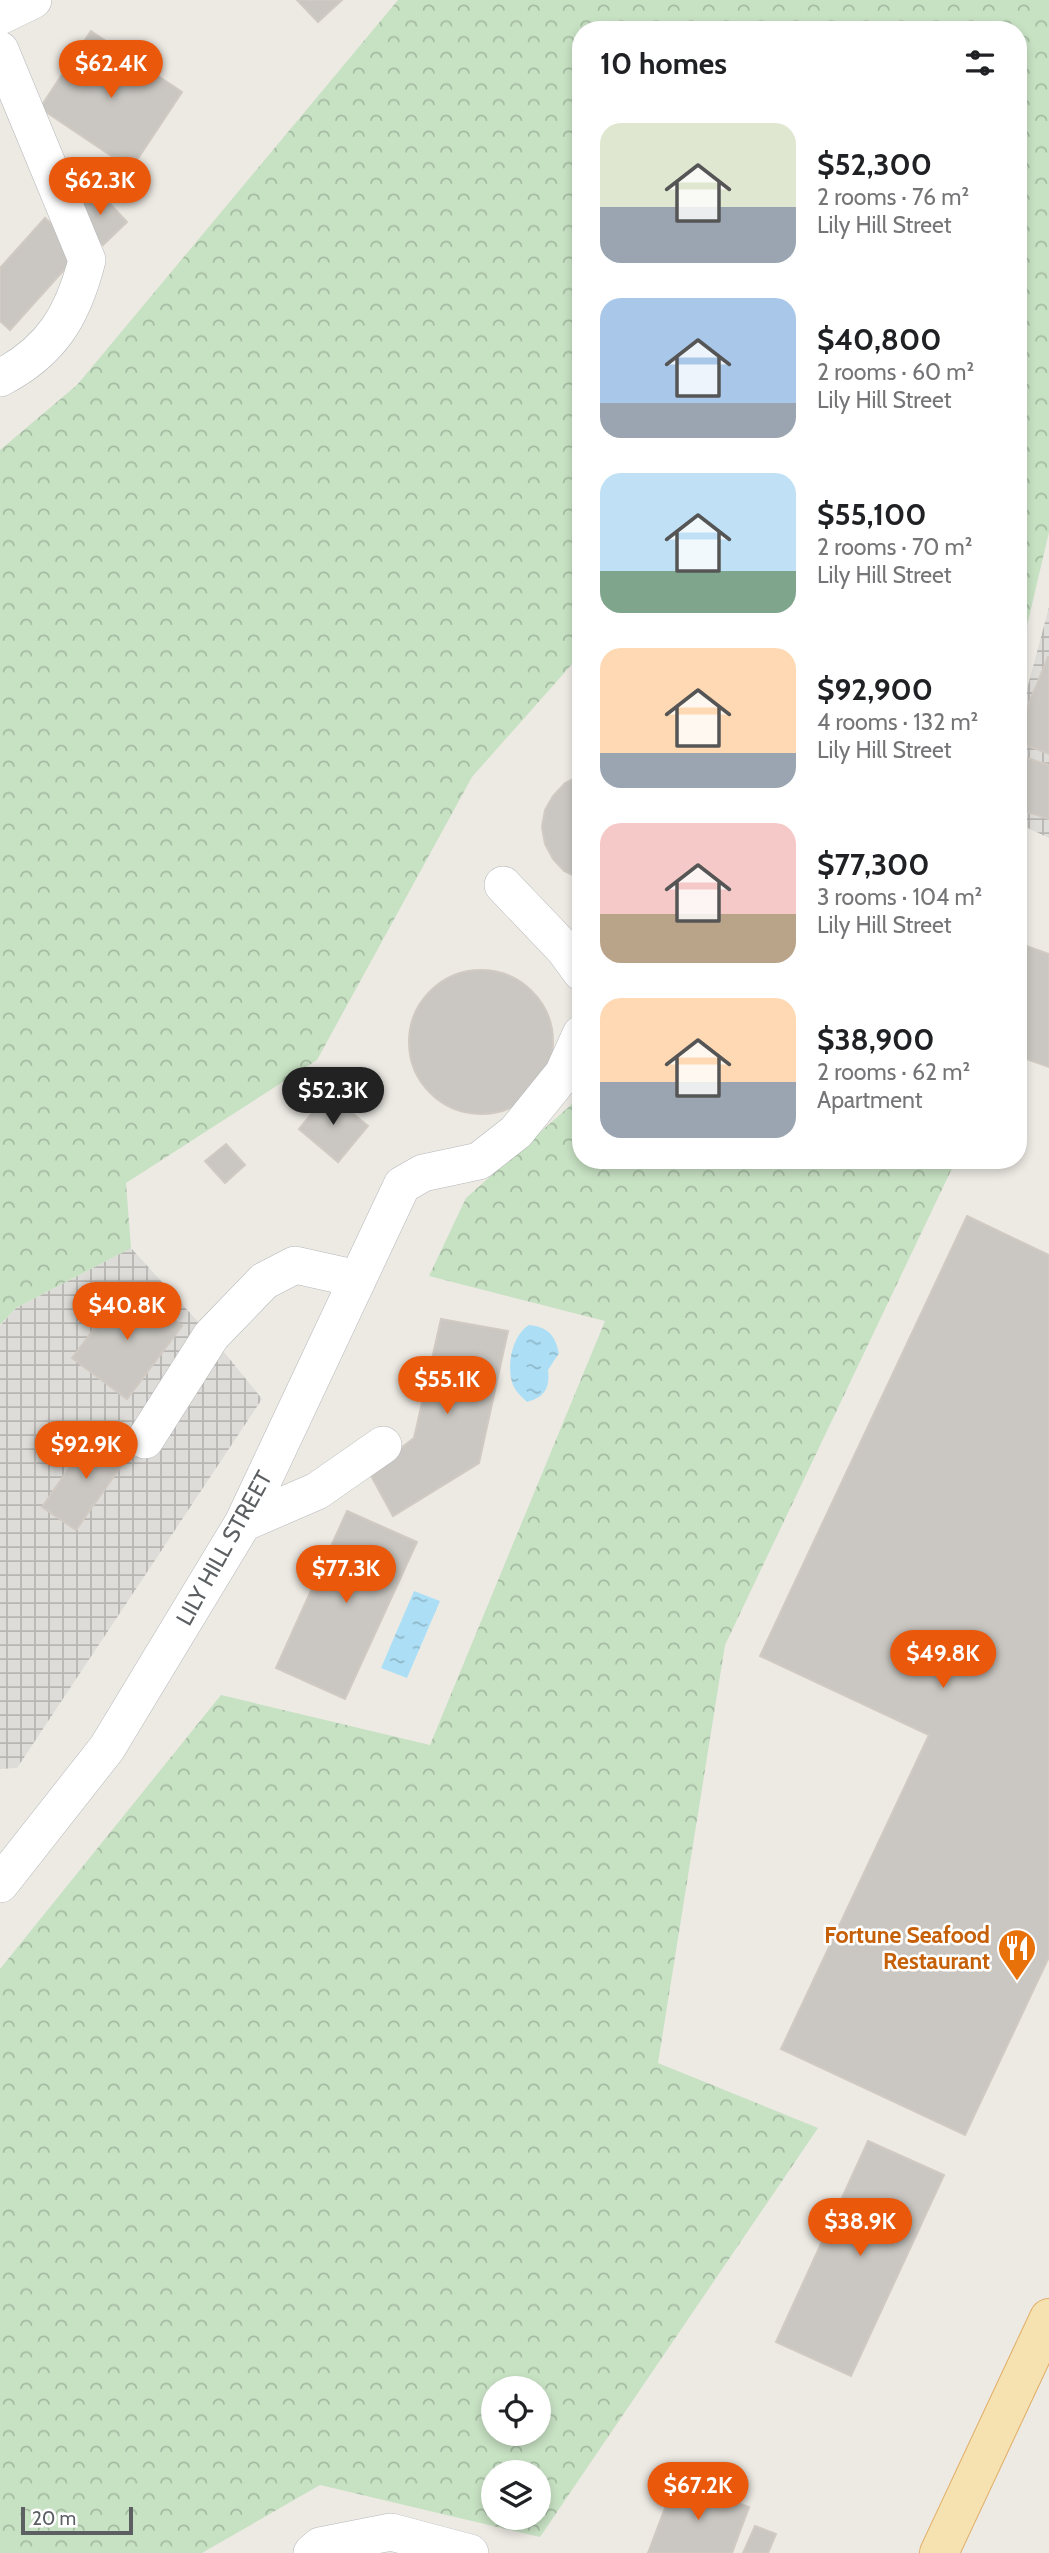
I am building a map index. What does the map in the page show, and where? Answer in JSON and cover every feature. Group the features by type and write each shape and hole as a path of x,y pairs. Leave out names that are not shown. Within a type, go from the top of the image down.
{"main road":[{"path":"939,2553 1049,2318"}],"street":[{"path":"0,16 33,0"},
{"path":"0,50 86,260 78,295 57,334 15,370 0,378"},
{"path":"503,885 572,960"},
{"name":"LILY HILL STREET","path":"0,1884 107,1748 243,1523 402,1185 423,1173 479,1161 516,1132 563,1074 572,1054"},
{"path":"145,1440 211,1336 264,1281 295,1265 358,1279"},
{"path":"243,1523 317,1491 383,1445"},
{"path":"312,2553 320,2546 391,2532 470,2553"}],"shaded area":[{"path":"1049,607 1049,838 1027,828 1027,689"},
{"path":"131,1248 211,1336 262,1399 17,1768 0,1769 0,1326 16,1308"}],"green space":[{"path":"398,0 1049,0 1049,532 1027,626 1027,21 572,21 572,664 472,777 317,1060 126,1183 131,1248 16,1308 0,1325 0,450 77,385"},
{"path":"572,1104 572,1169 952,1169 725,1645 658,2063 818,2128 551,2521 551,2460 481,2460 481,2523 320,2485 202,2553 0,2553 0,1969 221,1695 430,1745 605,1321 429,1276 466,1198"},
{"path":"510,2530 545,2530 540,2537"}],"water":[{"path":"529,1325 550,1333 559,1353 548,1370 545,1391 527,1402 514,1388 510,1369 518,1336"},
{"path":"414,1591 440,1601 407,1678 381,1668"}],"building":[{"path":"297,0 342,0 318,22"},
{"path":"91,31 182,92 131,169 40,108"},
{"path":"96,189 127,222 103,245 72,212"},
{"path":"45,218 81,251 10,330 0,321 0,268"},
{"path":"1049,657 1049,754 1027,745 1027,708"},
{"path":"1027,758 1049,765 1049,819 1027,812"},
{"path":"572,780 572,875 564,871 553,859 545,844 542,827 545,810 565,783"},
{"path":"1027,946 1049,954 1049,1067 1027,1059"},
{"path":"481,970 509,975 532,991 548,1014 553,1042 548,1070 532,1093 509,1109 481,1114 453,1109 430,1093 414,1070 409,1042 414,1014 430,991 453,975"},
{"path":"328,1093 368,1126 338,1162 299,1129"},
{"path":"226,1144 245,1165 225,1183 205,1161"},
{"path":"967,1216 1049,1255 1049,1957 965,2135 781,2049 929,1735 760,1656"},
{"path":"127,1285 182,1326 127,1399 72,1358"},
{"path":"441,1319 508,1331 479,1463 393,1516 369,1472 414,1438"},
{"path":"95,1431 129,1455 76,1530 42,1507"},
{"path":"347,1511 417,1542 345,1699 276,1668"},
{"path":"868,2141 944,2175 851,2376 776,2342"},
{"path":"676,2479 749,2507 732,2553 648,2553"},
{"path":"755,2526 776,2534 768,2553 743,2553"}],"place":[{"name":"Fortune Seafood Restaurant","path":"1017,1982"}]}
